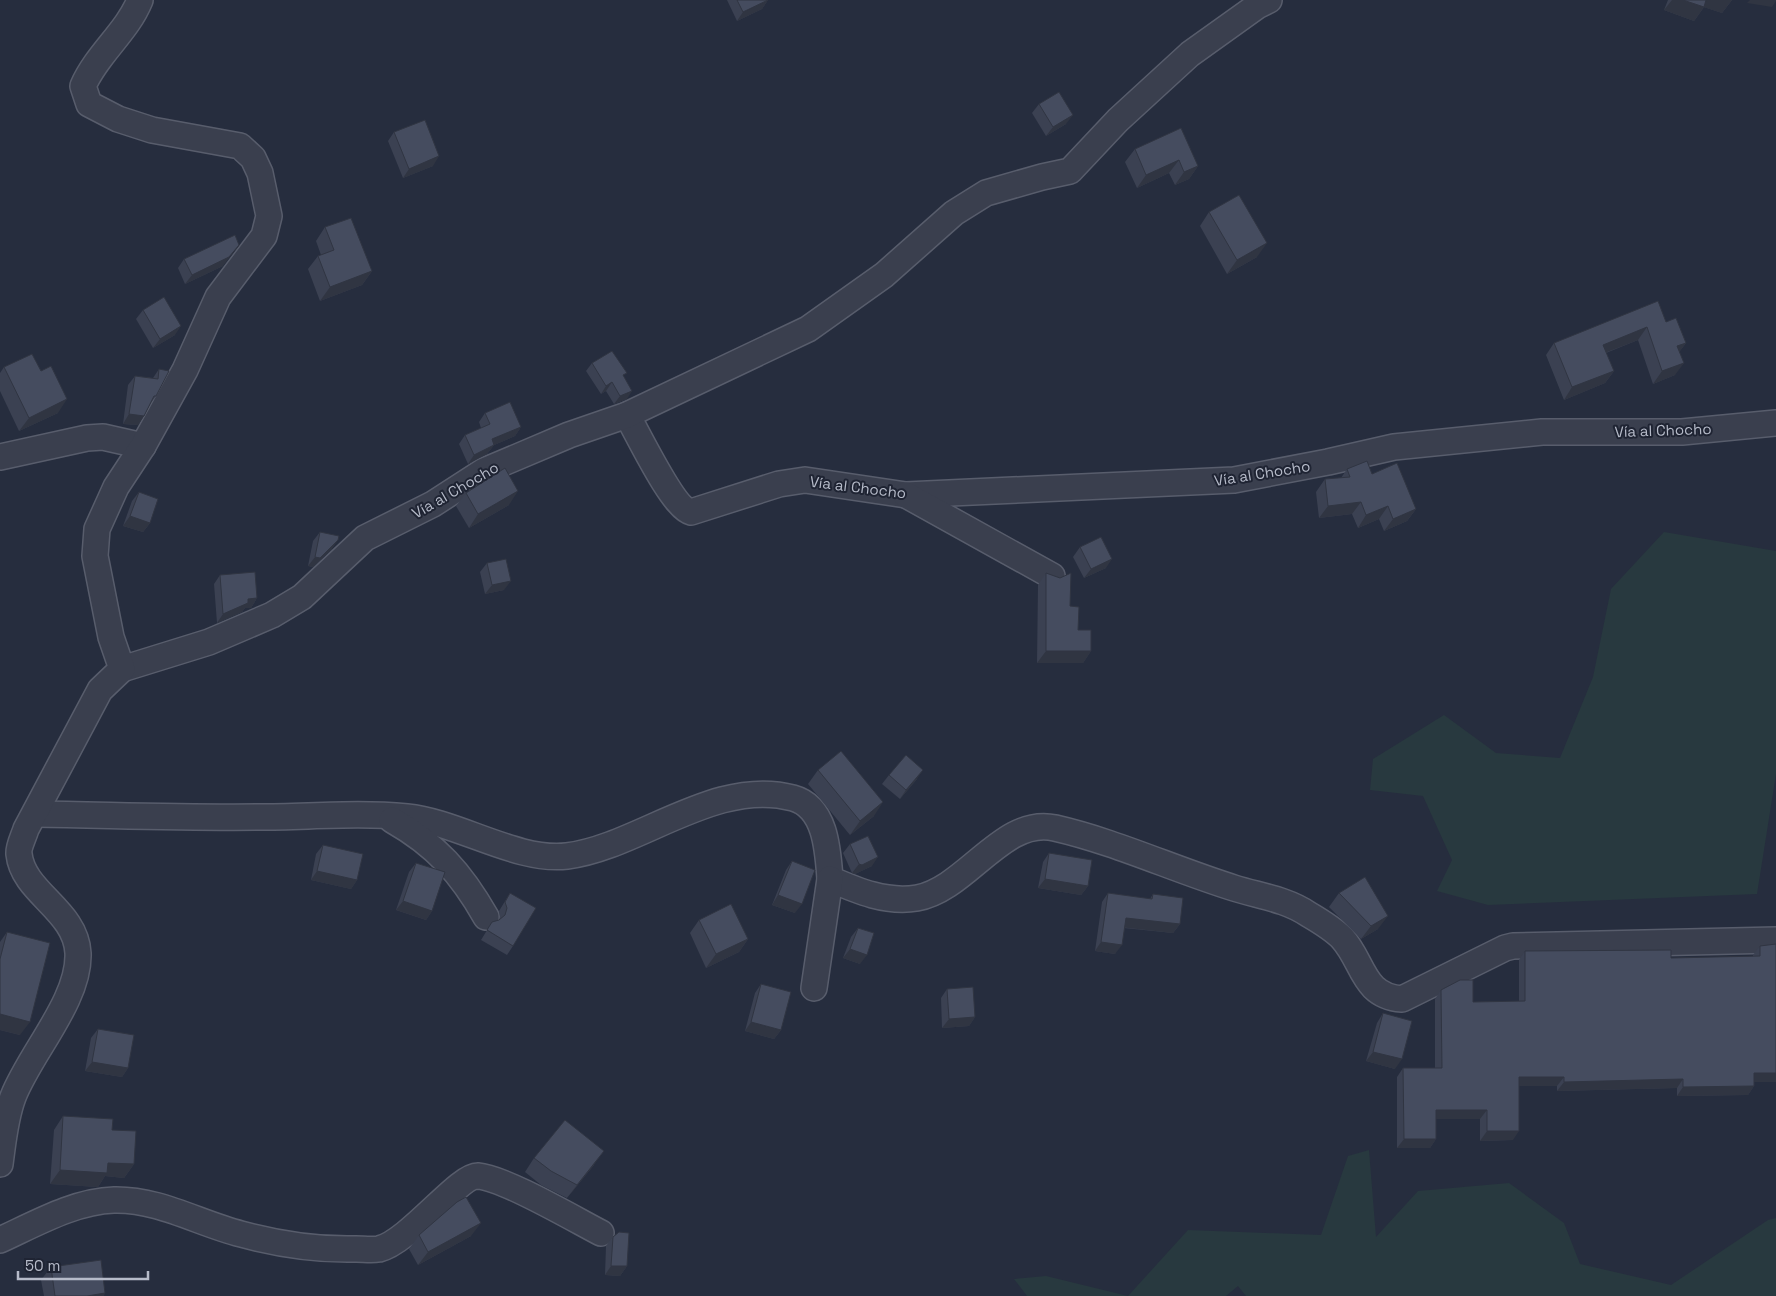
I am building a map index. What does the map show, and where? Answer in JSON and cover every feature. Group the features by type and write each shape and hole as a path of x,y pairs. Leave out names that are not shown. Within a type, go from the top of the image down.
{"street":[{"path":"0,1164 3,1118 13,1096 74,985 78,954 76,938 68,922 25,873 19,853 26,829 36,814 100,690 122,669 111,637 96,556 97,529 116,487 143,446 185,370 218,297 264,236 270,216 260,173 253,158 240,146 152,130 118,119 89,104 83,86 88,74 135,12 140,0"},
{"path":"627,415 808,329 884,275 954,212 986,193 1070,171 1118,120 1190,54 1257,6 1269,0"},
{"name":"Vía al Chocho","path":"122,669 209,642 272,615 302,597 365,538 433,504 484,471 569,435 627,415 671,494 684,511 699,511 779,484 805,480 906,495 1234,480 1328,462 1394,446 1542,432 1682,432 1776,423"},
{"path":"0,457 87,438 103,437 143,446"},
{"path":"906,495 1052,576"},
{"path":"36,814 258,817 382,814 416,818 550,857 591,851 678,815 729,799 770,795 794,798 809,806 820,822 828,849 830,879 814,988"},
{"path":"382,814 414,832 442,856 467,884 486,917"},
{"path":"830,879 875,896 918,898 943,889 957,880 1012,835 1032,828 1052,827 1091,837 1233,888 1295,905 1329,927 1342,939 1368,981 1378,992 1391,998 1402,999 1504,948 1513,946 1776,940"},
{"path":"0,1240 86,1205 113,1200 148,1202 241,1234 315,1248 378,1249 387,1246 427,1217 463,1180 476,1176 513,1189 601,1233"}],"shaded area":[{"path":"1664,532 1776,551 1776,774 1757,894 1488,905 1437,891 1452,860 1423,796 1370,790 1373,759 1444,715 1496,753 1560,758 1593,677 1611,589"},
{"path":"1369,1150 1376,1237 1418,1191 1509,1183 1564,1223 1580,1264 1671,1285 1768,1220 1776,1218 1776,1296 1246,1296 1238,1286 1226,1296 1128,1296 1188,1230 1321,1235 1348,1156"},
{"path":"1046,1276 1128,1296 1027,1296 1014,1279"}],"building":[{"path":"737,0 768,0 743,12"},
{"path":"1683,0 1706,0 1704,7"},
{"path":"1059,92 1073,115 1053,127 1039,104"},
{"path":"425,120 439,156 409,169 394,132"},
{"path":"1181,128 1198,166 1184,172 1179,160 1146,175 1135,149"},
{"path":"1239,195 1267,243 1237,260 1209,212"},
{"path":"351,218 372,271 330,287 318,256 334,250 325,227"},
{"path":"235,235 239,245 229,257 192,275 184,259"},
{"path":"164,297 181,326 160,339 143,310"},
{"path":"1658,301 1666,322 1676,318 1686,343 1677,346 1684,363 1662,371 1647,327 1603,345 1614,371 1572,387 1554,343"},
{"path":"612,351 627,373 623,375 632,391 620,396 612,382 606,386 592,363"},
{"path":"32,354 41,371 51,366 67,399 29,418 4,367"},
{"path":"159,369 169,371 144,416 129,414 135,376 158,379"},
{"path":"510,402 521,427 492,439 494,445 474,455 465,435 490,424 485,413"},
{"path":"1367,461 1372,474 1397,463 1416,509 1393,519 1388,506 1366,515 1361,502 1328,506 1325,479 1350,477 1347,469"},
{"path":"505,468 518,491 478,514 466,493"},
{"path":"139,492 158,499 150,523 130,516"},
{"path":"320,532 339,536 338,540 320,558 315,557"},
{"path":"1101,537 1112,559 1091,569 1080,547"},
{"path":"506,559 511,581 492,585 487,563"},
{"path":"255,572 257,598 248,599 248,603 223,614 220,575"},
{"path":"1046,573 1060,578 1071,573 1070,606 1079,607 1078,630 1091,630 1091,651 1046,651"},
{"path":"841,751 883,802 860,821 818,770"},
{"path":"906,755 923,770 906,790 889,775"},
{"path":"868,836 878,857 862,865 859,864 850,844"},
{"path":"323,845 363,854 357,880 317,871"},
{"path":"1049,853 1092,860 1088,886 1045,879"},
{"path":"792,861 815,870 802,904 778,895"},
{"path":"416,863 445,872 432,911 403,901"},
{"path":"1365,877 1388,916 1371,926 1339,893"},
{"path":"510,893 536,908 513,946 487,930 492,922 499,920 505,915 507,908 505,902"},
{"path":"1108,893 1152,899 1153,894 1183,898 1180,924 1126,918 1122,945 1101,942"},
{"path":"731,904 748,939 716,954 699,920"},
{"path":"858,928 874,933 867,955 850,949"},
{"path":"7,932 50,943 30,1022 0,1014 0,959"},
{"path":"1776,944 1776,1073 1754,1073 1754,1086 1683,1087 1683,1079 1564,1082 1564,1077 1519,1077 1519,1131 1487,1131 1487,1110 1436,1110 1436,1139 1404,1139 1403,1068 1442,1068 1441,990 1460,980 1473,980 1473,1002 1525,1001 1525,951 1671,950 1671,958 1760,956 1760,946"},
{"path":"761,984 791,992 781,1030 751,1022"},
{"path":"973,987 975,1017 949,1019 947,989"},
{"path":"1383,1013 1412,1021 1402,1059 1373,1052"},
{"path":"98,1029 134,1035 128,1068 92,1062"},
{"path":"63,1116 113,1119 112,1130 136,1131 134,1164 108,1163 107,1173 60,1170"},
{"path":"565,1120 604,1151 577,1185 551,1171 534,1158"},
{"path":"466,1197 481,1223 428,1252 419,1235 457,1202"},
{"path":"619,1232 629,1233 627,1266 611,1266 613,1237"},
{"path":"101,1260 105,1293 87,1296 55,1296 51,1267"}]}
